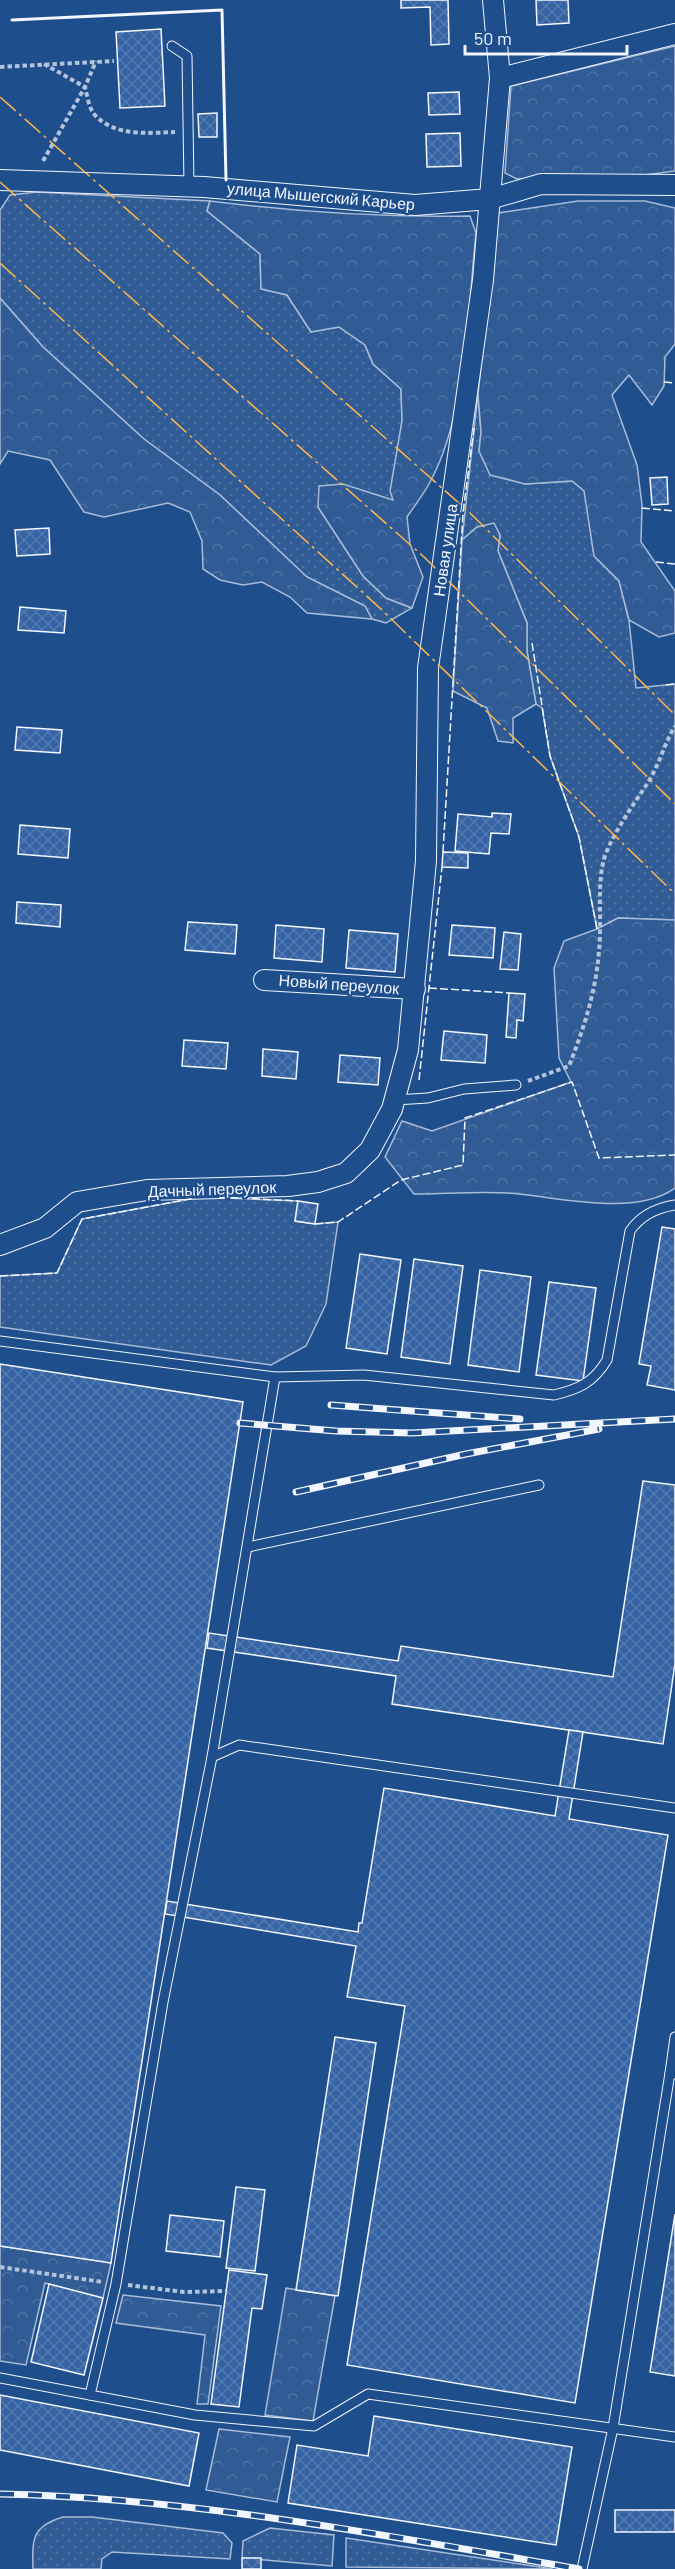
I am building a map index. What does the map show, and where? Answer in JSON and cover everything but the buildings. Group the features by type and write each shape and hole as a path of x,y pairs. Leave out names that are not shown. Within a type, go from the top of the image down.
{"street":[{"name":"Новая улица","path":"394,1100 408,1050 426,861 428,668 468,395 490,199 500,78 493,0"},
{"path":"500,78 675,34"},
{"name":"улица Мышегский Карьер","path":"0,180 189,186 415,205 490,199 541,184 675,185"},
{"name":"Новый переулок","path":"264,980 415,989"},
{"name":"Дачный переулок","path":"0,1245 45,1228 77,1202 147,1190 288,1186 318,1182 346,1173 370,1150 394,1100"}],"lane":[{"path":"172,46 187,56 189,186"},
{"path":"394,1100 428,1098 464,1089 516,1085"},
{"path":"0,1341 275,1377 364,1375 554,1395 581,1389 597,1376 607,1360 630,1231 638,1221 660,1207 675,1205"},
{"path":"90,2395 116,2284 163,2002 212,1757 275,1377"},
{"path":"248,1547 539,1485"},
{"path":"212,1757 238,1745 675,1808"},
{"path":"582,2569 613,2428 672,2074 675,2037"},
{"path":"0,2378 207,2416 314,2426 368,2394 675,2437"}],"path":[{"path":"32,181 85,87 96,61"},
{"path":"0,67 114,61"},
{"path":"44,64 85,87 93,113 110,126 134,133 188,132"},
{"path":"516,1085 569,1066 587,1022 599,952 602,864 609,844 647,784 675,726"}],"green space":[{"path":"675,46 675,171 644,175 517,179 505,173 511,86"},
{"path":"37,192 210,201 207,211 260,254 261,289 287,295 311,332 339,327 365,345 373,364 401,389 402,420 393,501 318,507 363,576 386,598 412,608 386,623 372,619 365,606 307,577 220,495 144,439 43,347 0,298 0,210 10,195"},
{"path":"210,201 340,213 470,216 476,233 468,327 459,393 442,455 428,486 407,517 410,544 423,577 412,608 386,598 363,576 318,507 319,486 343,484 393,500 390,491 402,421 401,389 373,364 365,345 339,327 311,332 287,295 261,289 260,254 207,211"},
{"path":"578,201 645,201 675,208 675,344 665,357 664,386 652,405 629,375 612,395 637,465 642,505 641,542 675,591 675,633 659,637 629,620 619,581 594,556 584,491 572,481 525,484 490,475 479,451 481,432 478,394 498,213"},
{"path":"0,298 43,347 144,439 220,495 307,577 365,606 372,619 307,613 290,597 262,582 243,585 220,580 203,569 202,541 190,512 168,503 104,517 84,512 50,460 8,451 0,464"},
{"path":"478,394 481,432 479,451 525,484 572,481 585,491 594,556 619,581 629,620 636,688 675,684 675,920 618,918 597,929 579,837 550,756 542,708 536,704 527,651 527,623 498,551 500,535 477,527 462,540"},
{"path":"494,523 500,535 498,551 527,623 527,651 536,704 513,718 513,743 498,741 487,708 453,691 462,540 477,527"},
{"path":"618,918 675,920 675,1188 658,1197 616,1204 507,1193 414,1194 385,1157 402,1121 432,1131 571,1082 559,1058 554,968 564,941 597,929"},
{"path":"201,1197 298,1201 295,1221 315,1224 338,1222 326,1304 306,1346 271,1365 0,1327 0,1276 57,1273 82,1219"},
{"path":"0,2246 111,2263 103,2298 45,2283 26,2365 0,2361"},
{"path":"286,2288 335,2296 313,2421 265,2415"},
{"path":"123,2295 221,2306 208,2404 197,2404 205,2335 116,2323"},
{"path":"219,2429 290,2437 277,2502 206,2490"},
{"path":"63,2517 92,2517 223,2533 232,2543 230,2559 112,2552 102,2559 101,2569 33,2569 36,2535 45,2525"},
{"path":"270,2528 334,2535 332,2566 242,2558 243,2541"},
{"path":"346,2538 553,2569 346,2567"}],"railway":[{"path":"331,1405 520,1419"},
{"path":"240,1423 336,1431 412,1433 675,1419"},
{"path":"296,1492 466,1454 599,1429"},
{"path":"0,2494 73,2497 218,2511 363,2532 579,2569"}],"fence":[{"path":"664,382 675,383"},
{"path":"443,852 463,513 474,428"},
{"path":"642,508 675,511"},
{"path":"656,562 675,564"},
{"path":"532,643 550,756 579,837 597,929"},
{"path":"666,685 675,684"},
{"path":"419,1080 442,867"},
{"path":"429,988 509,993"},
{"path":"315,1224 338,1222 401,1180 463,1165 465,1118 572,1082 599,1158 675,1155"},
{"path":"219,1197 298,1201"},
{"path":"0,1276 57,1273 82,1219 195,1198"}],"wall":[{"path":"12,20 222,10 226,180"}],"power":[{"path":"0,97 469,512 675,715"},
{"path":"0,182 424,557 675,804"},
{"path":"0,263 382,610 675,894"}]}
